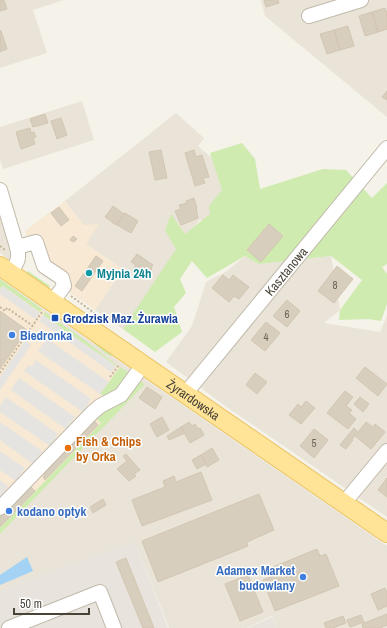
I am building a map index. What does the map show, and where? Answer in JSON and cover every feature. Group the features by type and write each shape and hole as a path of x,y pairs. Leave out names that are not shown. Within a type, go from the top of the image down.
{"main road":[{"name":"Żyrardowska","path":"5,269 48,306 143,365 387,533"}],"street":[{"path":"309,16 361,0"},
{"name":"Kasztanowa","path":"185,394 387,148"},
{"path":"0,190 18,247 18,261 5,269"},
{"path":"18,247 36,242 44,266 62,278 64,286 48,306"},
{"path":"0,508 92,413 100,406 121,395 143,365"},
{"path":"344,503 387,451"},
{"path":"9,628 100,592 114,628"}],"path":[{"path":"0,373 32,326 48,306"},
{"path":"0,307 5,311 7,308 32,326"},
{"path":"110,377 119,364"}],"shaded area":[{"path":"0,0 64,0 33,10 47,53 0,68"},
{"path":"261,0 387,0 387,117 265,16"},
{"path":"82,101 94,140 3,169 0,159 0,127"},
{"path":"176,113 204,138 198,146 271,209 237,249 200,219 123,329 95,310 123,269 86,244 84,225 65,201"},
{"path":"65,201 84,225 99,224 86,244 123,269 95,310 58,284 59,282 36,266 25,231"},
{"path":"0,207 15,256 11,261 0,253"},
{"path":"245,256 259,264 331,256 340,310 324,323 380,332 387,316 387,517 224,405 166,362 192,326 206,282 227,271"},
{"path":"0,279 387,546 387,628 277,628 272,616 246,628 169,628 135,542 0,590"},
{"path":"0,282 61,323 60,325 144,384 0,534"},
{"path":"3,286 40,313 35,319 0,294 0,290"},
{"path":"43,315 63,329 59,335 39,321"},
{"path":"66,331 116,366 111,372 62,337"},
{"path":"47,339 109,382 100,394 38,351"},
{"path":"25,341 31,345 0,390 0,377"},
{"path":"36,360 91,399 83,412 24,371 29,365 32,367"},
{"path":"19,378 75,417 66,429 11,390"},
{"path":"6,397 58,434 50,446 0,412 0,406"},
{"path":"0,422 42,451 33,464 0,440"},
{"path":"0,451 25,468 16,481 0,470"},
{"path":"0,480 8,486 0,498"},
{"path":"135,542 168,628 0,628 0,590"},
{"path":"272,617 277,628 247,628"}],"green space":[{"path":"242,143 255,159 260,189 323,169 346,170 372,198 387,183 387,264 382,267 387,274 387,304 381,321 368,319 339,320 340,310 362,280 331,256 259,264 245,256 207,278 192,261 180,279 186,293 174,307 182,332 155,352 123,329 176,249 165,230 171,214 185,234 210,214 209,206 222,190 210,153"},
{"path":"28,271 50,286 48,289 26,274"},
{"path":"0,279 42,309 40,312 3,286 0,289"},
{"path":"45,312 117,365 116,366 66,331 62,337 59,336 63,329 43,315"},
{"path":"63,320 82,330 112,355 106,354 89,339"},
{"path":"120,367 128,372 127,378 115,393 105,396 100,394"},
{"path":"142,382 145,384 0,534 0,528 101,423 94,416 138,383"}],"water":[{"path":"27,557 33,571 0,585 0,575"}],"building":[{"path":"0,0 4,0 7,9 0,11"},
{"path":"264,0 278,0 279,3 266,7"},
{"path":"385,8 387,13 387,29 378,32 372,12"},
{"path":"372,12 378,32 365,36 359,16"},
{"path":"348,26 354,46 340,50 334,30"},
{"path":"0,30 7,49 0,52"},
{"path":"334,30 340,50 327,54 320,34"},
{"path":"387,91 387,100 382,97"},
{"path":"45,114 48,123 33,127 30,119"},
{"path":"61,118 67,135 57,139 51,121"},
{"path":"30,128 31,133 34,132 36,137 33,138 35,144 21,149 16,132"},
{"path":"161,150 167,178 155,180 149,152"},
{"path":"194,150 196,157 202,155 209,177 203,178 205,183 195,186 185,153"},
{"path":"194,198 198,218 181,225 175,211 181,209 179,205 187,203 186,201"},
{"path":"113,206 124,214 116,225 105,217"},
{"path":"59,207 69,220 61,226 51,213"},
{"path":"125,213 138,221 131,233 117,225"},
{"path":"269,224 283,236 261,262 247,250"},
{"path":"73,236 77,239 74,242 70,240"},
{"path":"137,254 153,265 150,273 147,271 142,278 132,271 136,265 131,262"},
{"name":"Myjnia 24h","path":"96,256 103,261 82,291 75,286"},
{"path":"337,266 353,279 334,303 318,291"},
{"path":"223,275 229,280 233,275 249,287 239,299 234,296 229,302 212,288"},
{"path":"287,300 300,311 287,327 273,316"},
{"path":"0,311 27,330 0,369"},
{"path":"266,322 280,333 265,351 251,340"},
{"path":"365,367 387,384 378,396 356,378"},
{"path":"255,373 267,382 257,394 246,385"},
{"path":"147,387 162,397 155,409 139,398"},
{"path":"345,391 353,397 346,406 352,410 349,413 356,419 348,429 327,413"},
{"path":"360,397 369,404 363,412 354,404"},
{"path":"306,401 315,408 301,424 289,415 298,404 301,407"},
{"path":"162,417 169,430 157,437 150,424"},
{"path":"93,419 98,425 45,480 43,477 45,475 42,472"},
{"path":"189,422 192,426 195,424 198,429 200,428 204,435 190,443 181,427"},
{"path":"366,422 373,427 375,424 385,432 371,449 355,436"},
{"path":"181,427 185,433 169,440 167,436"},
{"path":"354,428 357,431 353,440 346,449 340,445"},
{"path":"314,429 328,440 314,458 300,446"},
{"path":"212,448 219,460 207,467 201,455"},
{"path":"126,454 140,470 134,474 136,476 129,481 117,469 127,461 123,456"},
{"path":"201,455 206,464 197,469 192,460"},
{"path":"201,472 212,500 142,526 132,500 165,487 163,481 174,476 176,482"},
{"path":"387,478 387,497 378,490"},
{"path":"29,485 35,491 0,527 0,516"},
{"path":"259,494 274,530 247,542 248,546 158,582 142,541"},
{"path":"103,499 106,505 93,513 90,507"},
{"name":"Adamex Market budowlany","path":"317,549 320,556 326,554 339,586 275,611 263,580 275,575 273,567"},
{"path":"126,558 154,628 143,628 116,562"},
{"path":"248,575 263,612 240,621 225,584"},
{"path":"385,588 387,593 387,606 378,610 371,594"},
{"path":"387,614 387,625 380,628 363,628 362,624"},
{"path":"361,615 364,622 350,627 347,620"},
{"path":"343,616 346,623 333,628 326,628 324,623"}],"place":[{"name":"Myjnia 24h","path":"89,273"},
{"name":"Grodzisk Maz. Żurawia","path":"55,318"},
{"name":"Biedronka","path":"12,335"},
{"name":"Fish & Chips by Orka","path":"68,448"},
{"name":"kodano optyk","path":"9,511"},
{"name":"Adamex Market budowlany","path":"303,577"}]}
